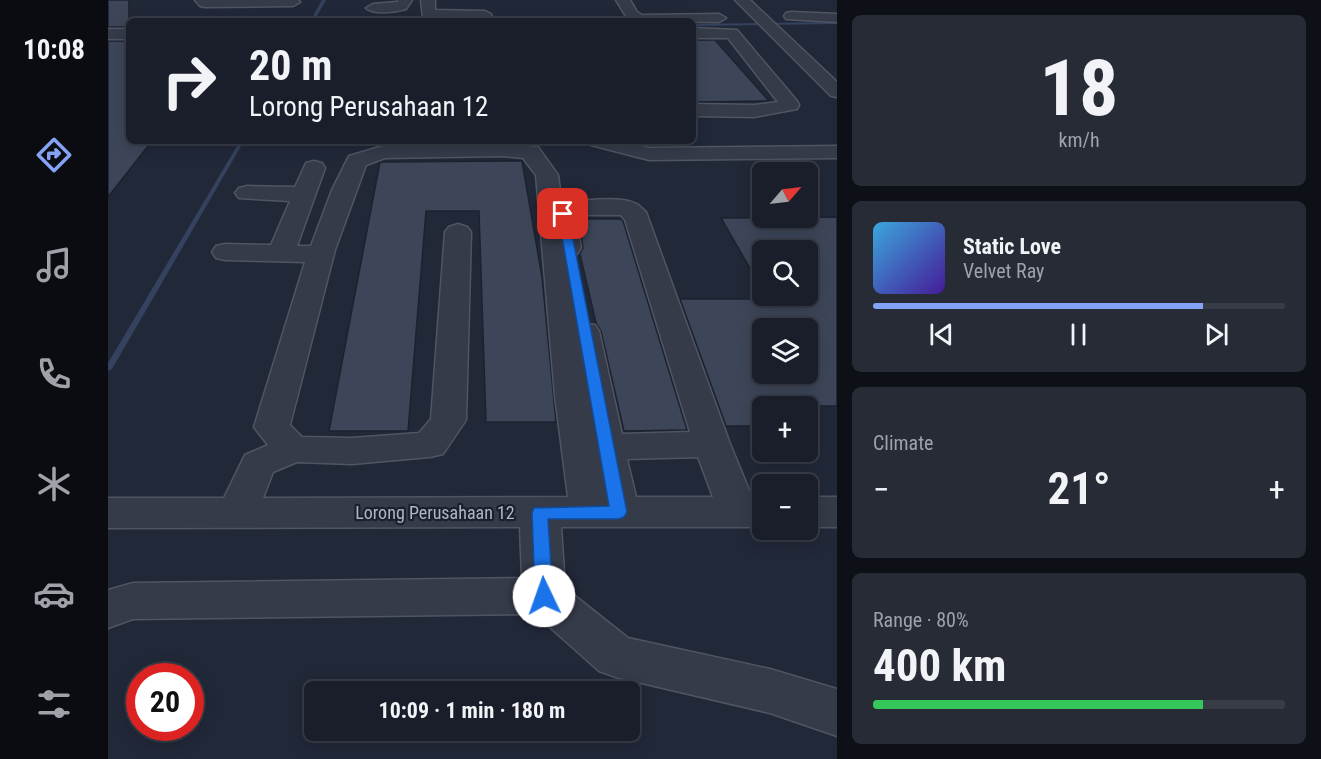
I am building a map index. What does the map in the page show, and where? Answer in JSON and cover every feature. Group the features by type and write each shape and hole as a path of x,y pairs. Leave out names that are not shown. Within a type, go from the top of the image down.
{"street":[{"path":"202,0 215,7 294,1"},
{"path":"373,8 401,6 405,0"},
{"path":"428,0 428,14 488,16"},
{"path":"612,0 622,17"},
{"path":"623,0 632,15 638,18"},
{"path":"696,18 726,18 709,0"},
{"path":"742,0 758,16 780,20"},
{"path":"759,0 757,1 765,11 780,20 821,68 837,92"},
{"path":"285,17 294,1"},
{"path":"798,1 813,15"},
{"path":"268,15 278,3"},
{"path":"696,33 732,33 780,20 813,15 837,18"},
{"path":"758,16 780,20"},
{"path":"696,110 770,110 790,105 732,33"},
{"path":"108,34 126,34"},
{"path":"610,144 649,154 837,152"},
{"path":"292,448 272,427 287,364 321,254 348,179 357,161 383,153 502,150 530,152 547,175 570,384 604,513"},
{"path":"281,254 314,168"},
{"path":"247,193 304,194"},
{"path":"604,513 606,447 563,225 563,214 577,208 627,208 637,217 712,444 750,512"},
{"path":"237,513 258,464 292,448 352,451 430,445 448,420 458,232"},
{"path":"225,252 321,254"},
{"path":"606,447 712,444"},
{"name":"Lorong Perusahaan 12","path":"108,513 750,512"},
{"path":"818,512 837,512"},
{"path":"540,513 544,596"},
{"path":"108,609 133,601 544,596 616,656 770,691 837,713"}],"building":[{"path":"108,0 129,0 129,18 126,18 126,27 108,27"},
{"path":"696,40 715,40 769,101 696,102"},
{"path":"108,41 126,41 126,144 150,144 108,197"},
{"path":"522,161 542,277 556,422 486,422 479,211 426,211 408,431 329,431 380,162"},
{"path":"818,217 837,217 837,406 818,406 818,396 752,396 752,426 726,426 680,299 752,299 752,306 818,306 818,240 752,240 752,272 721,218 752,218 752,228 818,228"},
{"path":"579,219 621,219 623,221 687,430 624,431 601,331 596,323 580,254 583,248"}],"waterway":[{"path":"314,18 324,0"},
{"path":"696,25 837,23"},
{"path":"108,369 240,144"}],"route":[{"path":"544,596 540,513 619,512 563,225 563,214"}]}
